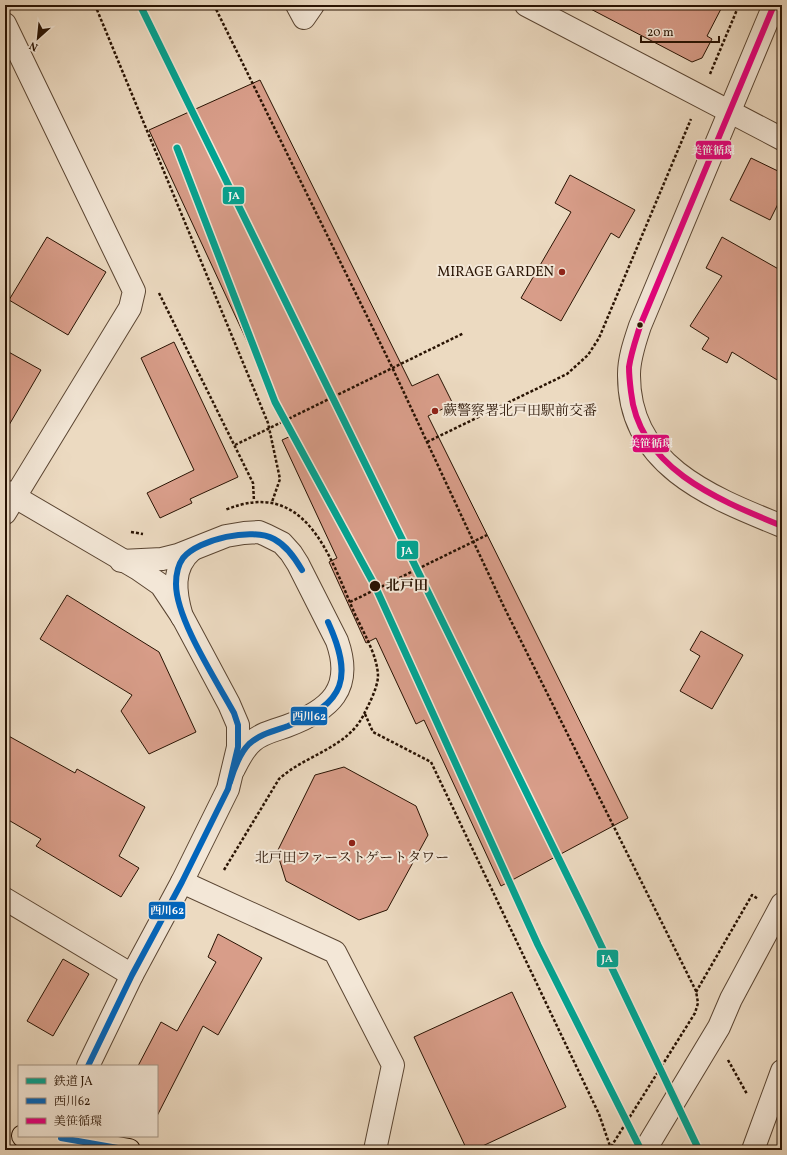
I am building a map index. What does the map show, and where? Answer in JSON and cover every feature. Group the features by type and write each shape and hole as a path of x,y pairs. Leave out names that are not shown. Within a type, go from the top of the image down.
{"main road":[{"path":"5,1133 18,1135"},
{"path":"29,1137 129,1150"}],"street":[{"path":"297,5 304,18 313,5"},
{"path":"526,5 782,139"},
{"path":"774,5 640,326 633,348 629,372 631,398 637,419 650,446 674,471 704,492 737,508 782,526"},
{"path":"5,24 134,291 130,308 8,501 138,569 161,586 183,618 232,708 238,725 238,747 228,790 182,882 132,975 88,1065"},
{"path":"121,561 162,559 192,550 226,536 259,532 282,543 298,564 337,641 342,654 343,668 339,690 331,701 321,709 296,722 253,740 234,769"},
{"path":"183,618 176,593 176,581 181,561 192,550"},
{"path":"182,882 335,952 393,1065 375,1150"},
{"path":"5,899 132,975"},
{"path":"646,1150 719,1027 731,999 779,909"},
{"path":"753,1150 782,1071"}],"path":[{"path":"95,5 270,429 280,479 272,502"},
{"path":"214,5 392,367 504,607 696,991 698,1003 695,1013 610,1148"},
{"path":"427,442 567,374 588,355 599,338 739,5"},
{"path":"156,287 254,483 254,501"},
{"path":"235,445 464,333"},
{"path":"350,602 487,535"},
{"path":"224,870 279,779 289,769 330,748 349,735 358,726 364,714 373,732 431,762 599,1114 610,1148"},
{"path":"696,991 752,895 779,909"},
{"path":"726,1058 763,1123"}],"building":[{"path":"583,5 723,5 707,36 712,39 702,58 692,62"},
{"path":"260,80 412,386 438,374 453,404 428,416 628,818 501,886 424,720 416,724 376,638 366,643 329,562 337,558 282,440 291,436 149,130"},
{"path":"751,158 782,173 782,196 770,220 730,200"},
{"path":"570,175 635,210 619,238 611,233 561,321 521,298 571,212 555,203"},
{"path":"47,237 106,272 68,335 9,300"},
{"path":"722,237 782,271 782,383 732,352 727,363 702,349 709,338 690,326 722,276 706,268"},
{"path":"174,342 238,477 190,499 192,503 160,518 147,493 194,470 141,358"},
{"path":"5,350 41,370 5,432"},
{"path":"67,595 159,652 196,732 149,754 121,711 132,695 40,639"},
{"path":"701,631 743,655 712,709 680,691 700,656 690,650"},
{"path":"5,734 75,773 77,769 145,807 119,856 139,868 121,897 36,846 41,839 5,818"},
{"name":"北戸田ファーストゲートタワー","path":"344,767 416,806 428,835 387,910 359,920 286,881 277,852 315,775"},
{"path":"218,934 262,958 218,1035 203,1026 158,1114 158,1065 139,1065 161,1022 177,1031 216,962 208,957"},
{"path":"63,959 89,974 53,1036 27,1021"},
{"path":"512,992 566,1107 474,1150 467,1150 414,1037"}],"rail line":[{"name":"JA","path":"140,5 587,916 699,1150"},
{"name":"JA","path":"177,148 275,402 375,586 538,945 641,1150"}],"transit line":[{"name":"美笹循環","path":"774,5 640,326 631,357 629,370 631,392 637,419 649,442 666,461 686,478 709,492 733,505 782,526"},
{"name":"西川62","path":"88,1065 132,975 182,882 228,789 238,747 238,725 234,713 198,649 183,614 178,598 176,584 180,564 183,558 191,551 213,540 253,534 274,539 279,542 290,553 302,570"},
{"name":"西川62","path":"230,782 235,767 245,748 249,744 262,735 288,726 307,717 322,708 333,697 339,686 342,673 336,641 328,622"},
{"name":"西川62","path":"61,1138 129,1150"}],"place":[{"name":"MIRAGE GARDEN","path":"562,272"},
{"name":"蕨警察署北戸田駅前交番","path":"435,411"},
{"name":"北戸田","path":"375,586"},
{"name":"北戸田ファーストゲートタワー","path":"352,843"}]}
